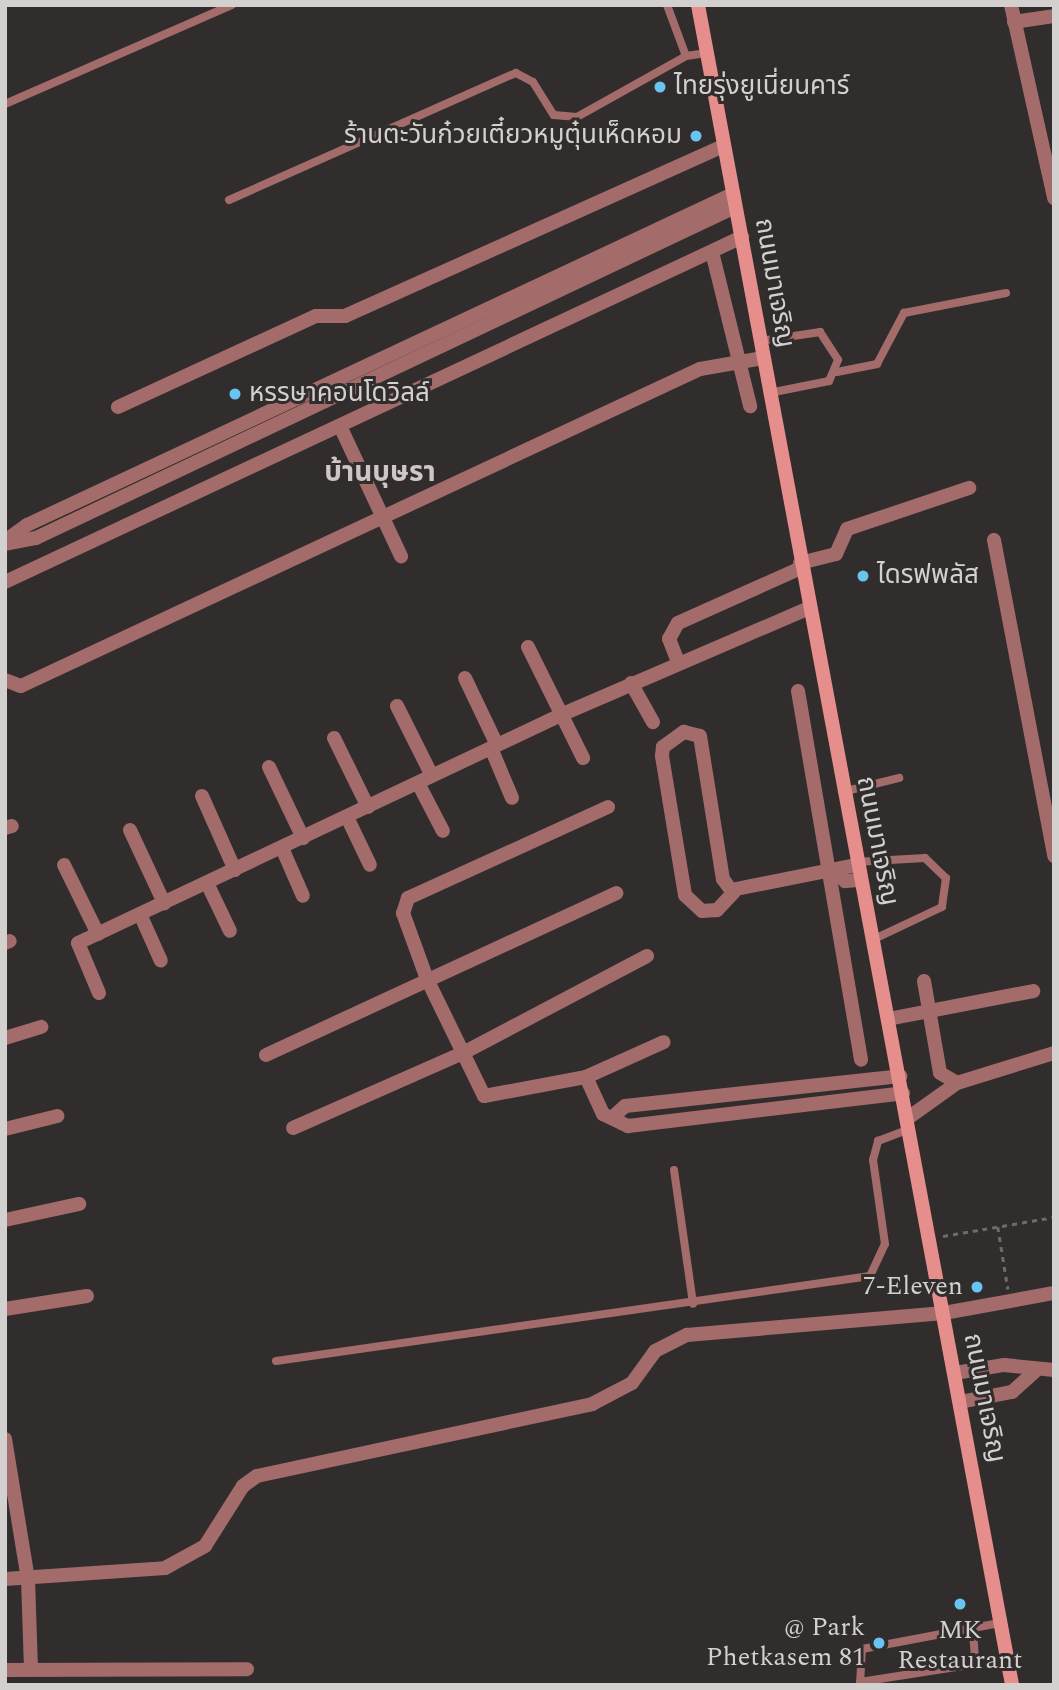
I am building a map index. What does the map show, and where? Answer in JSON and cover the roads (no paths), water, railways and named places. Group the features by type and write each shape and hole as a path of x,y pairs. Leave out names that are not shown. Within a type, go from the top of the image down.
{"main road":[{"name":"ถนนมาเจริญ","path":"698,5 842,792 900,1076 1013,1685"}],"street":[{"path":"1011,5 1050,167 1054,198"},
{"path":"1014,22 1054,16"},
{"path":"118,407 316,316 345,316 724,146"},
{"path":"5,542 27,525 321,387 734,201"},
{"path":"5,542 36,538 329,402 734,201"},
{"path":"5,582 742,237"},
{"path":"712,252 741,360 750,406"},
{"path":"5,680 21,686 381,513 700,369 763,358"},
{"path":"321,387 329,402"},
{"path":"340,426 401,556"},
{"path":"678,662 669,639 678,623 801,566 836,554 847,529 969,488"},
{"path":"994,540 1054,856"},
{"path":"99,993 78,943 563,714 808,608"},
{"path":"528,647 583,758"},
{"path":"465,678 494,746 512,799"},
{"path":"631,683 653,722"},
{"path":"798,691 833,874 861,1060"},
{"path":"397,706 432,776"},
{"path":"734,892 723,879 700,736 684,732 663,747 662,756 685,895 702,911 717,910 734,892 833,874 843,866 857,869"},
{"path":"334,738 368,807"},
{"path":"268,767 303,838"},
{"path":"418,783 443,831"},
{"path":"202,796 235,870"},
{"path":"608,807 408,898 403,913 426,979 484,1096 586,1077 664,1042"},
{"path":"347,817 370,865"},
{"path":"130,830 164,903"},
{"path":"282,848 303,896"},
{"path":"64,865 98,934"},
{"path":"207,883 230,931"},
{"path":"266,1055 616,893"},
{"path":"140,914 161,961"},
{"path":"293,1128 463,1053 647,956"},
{"path":"924,981 940,1073 957,1083"},
{"path":"888,1018 929,1013 1033,991"},
{"path":"5,1038 41,1027"},
{"path":"909,1124 957,1083 1054,1052"},
{"path":"614,1116 625,1106 900,1076"},
{"path":"586,1077 603,1114 614,1116 628,1126 903,1093"},
{"path":"5,1129 57,1116"},
{"path":"5,1220 79,1204"},
{"path":"5,1579 140,1575 176,1564 205,1546 243,1486 257,1476 592,1404 632,1383 671,1340 944,1313 1054,1293"},
{"path":"5,1309 87,1296"},
{"path":"955,1373 1004,1365 1035,1371 1054,1370"},
{"path":"960,1402 1012,1392 1035,1371"},
{"path":"5,1439 10,1500 28,1579 32,1670"},
{"path":"5,1670 247,1669"}],"lane":[{"path":"5,104 232,5"},
{"path":"667,5 686,56"},
{"path":"229,200 516,73 533,82 554,115 577,117 686,56 707,53"},
{"path":"769,393 829,381 837,372 877,364 904,313 1006,293"},
{"path":"760,341 820,332 832,344 837,372"},
{"path":"842,792 899,778"},
{"path":"857,869 925,858 946,878 942,907 872,940"},
{"path":"276,1361 693,1304 870,1276 885,1244 873,1160 878,1141 909,1124"},
{"path":"674,1170 693,1304"},
{"path":"973,1630 975,1658 969,1665 860,1683 862,1649 1000,1623"}],"place":[{"name":"ไทยรุ่งยูเนี่ยนคาร์","path":"660,87"},
{"name":"ร้านตะวันก๋วยเตี๋ยวหมูตุ๋นเห็ดหอม","path":"696,136"},
{"name":"หรรษาคอนโดวิลล์","path":"235,394"},
{"name":"ไดรฟพลัส","path":"863,576"},
{"name":"7-Eleven","path":"977,1287"},
{"name":"MK Restaurant","path":"960,1604"},
{"name":"@ Park Phetkasem 81","path":"879,1643"}],"district":[{"name":"บ้านบุษรา","path":"380,473"}]}
